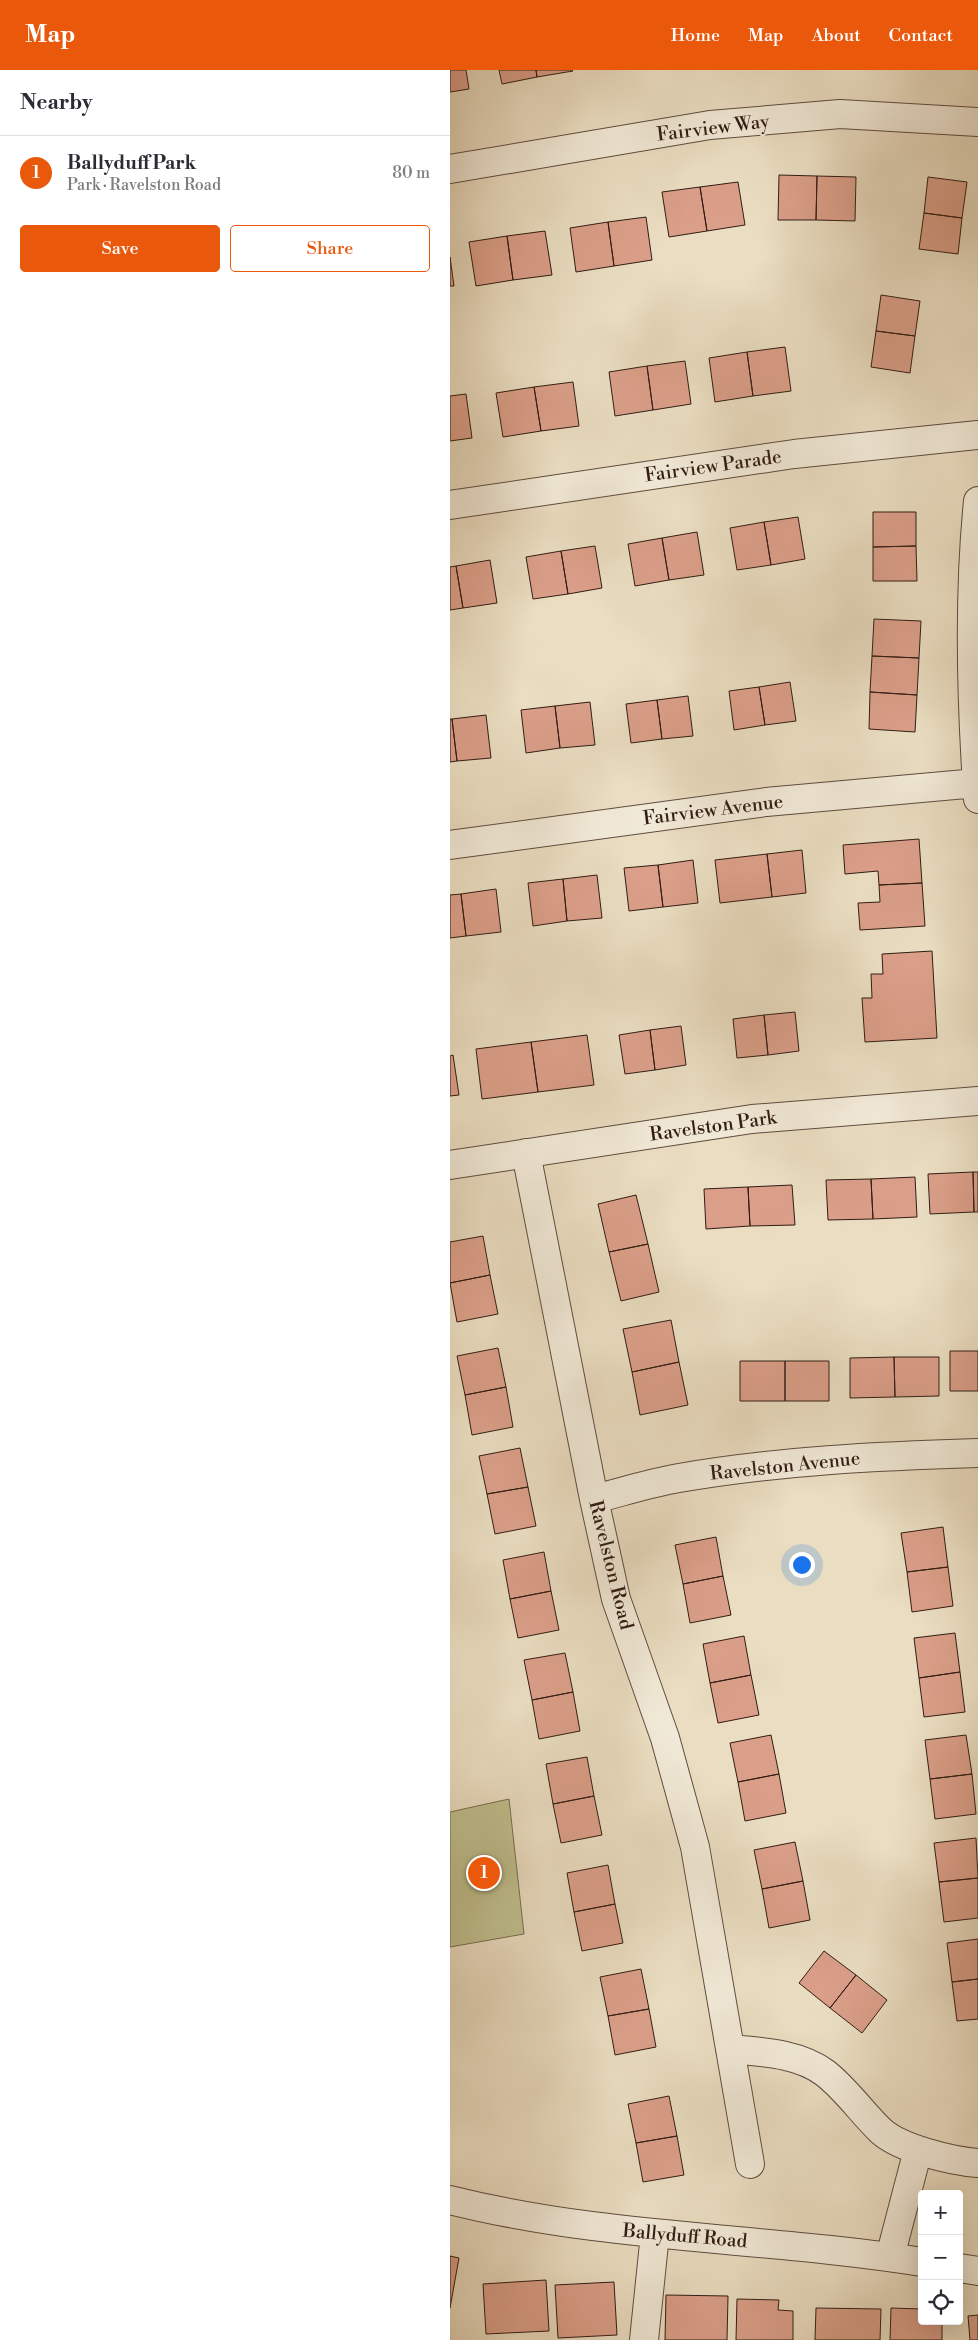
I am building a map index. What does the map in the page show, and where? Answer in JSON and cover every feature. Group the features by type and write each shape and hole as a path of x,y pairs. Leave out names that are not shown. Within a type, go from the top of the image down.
{"street":[{"name":"Fairview Way","path":"450,169 710,125 840,114 978,122"},
{"name":"Fairview Parade","path":"450,505 794,454 978,435"},
{"path":"977,791 971,679 973,548 978,501"},
{"name":"Fairview Avenue","path":"450,845 766,802 977,791"},
{"name":"Ravelston Park","path":"450,1165 752,1119 978,1101"},
{"name":"Ravelston Road","path":"526,1153 594,1499 616,1598 664,1738 695,1847 750,2164"},
{"name":"Ravelston Avenue","path":"594,1499 678,1478 763,1467 885,1456 978,1453"},
{"path":"730,2049 800,2060 825,2073 883,2133 918,2150 956,2161 978,2163"},
{"path":"890,2257 918,2150"},
{"name":"Ballyduff Road","path":"450,2200 540,2220 918,2261"},
{"path":"644,2340 655,2234"},
{"path":"963,2269 978,2271"}],"shaded area":[{"path":"509,1799 524,1934 450,1947 450,1812"}],"building":[{"path":"450,70 466,70 469,89 450,92"},
{"path":"499,70 536,70 537,77 502,84"},
{"path":"536,70 572,70 573,71 537,77"},
{"path":"779,175 817,176 816,220 778,220"},
{"path":"817,176 856,177 855,221 816,220"},
{"path":"928,177 967,182 962,218 924,213"},
{"path":"738,182 745,225 707,231 700,187"},
{"path":"700,187 707,231 669,237 662,192"},
{"path":"924,213 962,218 958,254 919,249"},
{"path":"646,217 652,260 614,266 608,222"},
{"path":"608,222 614,266 576,272 570,228"},
{"path":"545,231 552,275 513,280 507,236"},
{"path":"507,236 513,280 476,286 469,242"},
{"path":"450,257 454,286 450,286"},
{"path":"881,295 920,301 915,336 876,331"},
{"path":"876,331 915,336 910,373 871,367"},
{"path":"785,347 791,391 753,396 747,352"},
{"path":"747,352 753,396 715,402 709,358"},
{"path":"685,361 691,404 653,410 647,366"},
{"path":"647,366 653,410 615,416 609,372"},
{"path":"573,382 579,426 541,431 534,387"},
{"path":"534,387 541,431 503,437 496,393"},
{"path":"466,394 472,438 450,441 450,396"},
{"path":"873,512 916,512 916,546 873,547"},
{"path":"798,517 805,559 771,565 764,522"},
{"path":"764,522 771,565 737,570 730,528"},
{"path":"697,532 704,575 669,580 662,538"},
{"path":"662,538 669,580 635,586 628,544"},
{"path":"595,546 602,588 568,594 561,551"},
{"path":"916,546 917,581 873,581 873,547"},
{"path":"561,551 568,594 533,599 526,557"},
{"path":"490,560 497,603 463,608 456,566"},
{"path":"456,566 463,608 450,610 450,567"},
{"path":"874,619 921,621 919,658 872,656"},
{"path":"872,656 919,658 917,695 870,692"},
{"path":"790,682 796,721 765,725 759,687"},
{"path":"759,687 765,725 734,730 729,691"},
{"path":"870,692 917,695 915,732 869,729"},
{"path":"688,696 693,736 662,739 657,700"},
{"path":"657,700 662,739 631,743 626,704"},
{"path":"590,702 595,745 560,748 555,706"},
{"path":"555,706 560,748 526,753 521,710"},
{"path":"486,715 491,758 457,761 452,719"},
{"path":"450,719 452,719 457,761 450,762"},
{"path":"919,839 922,883 879,885 878,871 845,874 843,845"},
{"path":"802,850 806,893 772,897 767,854"},
{"path":"767,854 772,897 720,903 715,860"},
{"path":"693,860 698,903 663,907 658,865"},
{"path":"658,865 663,907 629,911 624,868"},
{"path":"597,875 602,918 567,921 563,879"},
{"path":"563,879 567,921 533,926 528,883"},
{"path":"922,883 925,926 860,930 858,903 880,902 879,885"},
{"path":"496,889 501,932 466,936 461,894"},
{"path":"461,894 466,936 450,938 450,895"},
{"path":"932,951 937,1038 865,1042 862,998 872,998 871,974 883,974 882,954"},
{"path":"795,1012 799,1051 768,1055 764,1015"},
{"path":"764,1015 768,1055 737,1058 733,1019"},
{"path":"681,1026 686,1065 655,1070 650,1030"},
{"path":"650,1030 655,1070 625,1074 619,1035"},
{"path":"587,1035 594,1085 538,1092 531,1042"},
{"path":"531,1042 538,1092 482,1099 476,1049"},
{"path":"453,1055 459,1095 450,1096 450,1056"},
{"path":"973,1172 978,1172 978,1212 974,1212"},
{"path":"973,1172 974,1212 930,1214 928,1174"},
{"path":"915,1177 917,1217 873,1219 871,1179"},
{"path":"871,1179 873,1219 828,1220 826,1180"},
{"path":"792,1185 795,1225 750,1226 748,1187"},
{"path":"748,1187 750,1226 706,1229 704,1189"},
{"path":"636,1195 648,1244 609,1252 598,1204"},
{"path":"483,1236 490,1275 450,1283 450,1242"},
{"path":"648,1244 659,1292 621,1301 609,1252"},
{"path":"490,1275 498,1314 457,1322 450,1283"},
{"path":"671,1320 679,1362 632,1372 623,1329"},
{"path":"498,1348 506,1387 465,1395 457,1356"},
{"path":"950,1351 978,1351 978,1391 950,1391"},
{"path":"894,1357 939,1357 939,1396 895,1397"},
{"path":"894,1357 895,1397 850,1398 850,1358"},
{"path":"740,1361 785,1361 785,1401 740,1401"},
{"path":"785,1361 829,1361 829,1401 785,1401"},
{"path":"679,1362 688,1405 640,1415 632,1372"},
{"path":"506,1387 513,1427 472,1435 465,1395"},
{"path":"520,1448 528,1487 487,1494 479,1456"},
{"path":"528,1487 536,1526 495,1534 487,1494"},
{"path":"943,1527 948,1567 907,1572 901,1533"},
{"path":"716,1537 723,1576 683,1584 675,1545"},
{"path":"544,1552 551,1591 510,1599 503,1560"},
{"path":"948,1567 953,1606 912,1612 907,1572"},
{"path":"723,1576 731,1615 690,1623 683,1584"},
{"path":"551,1591 559,1630 518,1638 510,1599"},
{"path":"955,1633 960,1672 919,1678 914,1638"},
{"path":"744,1636 751,1675 710,1683 703,1644"},
{"path":"565,1653 573,1692 532,1700 524,1660"},
{"path":"960,1672 965,1712 924,1717 919,1678"},
{"path":"751,1675 759,1715 718,1723 710,1683"},
{"path":"573,1692 580,1731 539,1739 532,1700"},
{"path":"771,1735 779,1774 738,1782 730,1743"},
{"path":"966,1735 972,1774 930,1779 925,1740"},
{"path":"587,1757 594,1796 553,1804 546,1764"},
{"path":"779,1774 786,1813 745,1821 738,1782"},
{"path":"972,1774 976,1814 935,1819 930,1779"},
{"path":"594,1796 602,1835 561,1843 553,1804"},
{"path":"976,1838 978,1878 939,1882 934,1843"},
{"path":"795,1842 803,1881 762,1889 754,1850"},
{"path":"608,1865 615,1904 574,1912 567,1873"},
{"path":"978,1878 978,1918 944,1922 939,1882"},
{"path":"803,1881 810,1920 769,1928 762,1889"},
{"path":"615,1904 623,1943 582,1951 574,1912"},
{"path":"978,1939 978,1979 952,1982 947,1943"},
{"path":"824,1951 856,1975 830,2008 799,1983"},
{"path":"641,1969 649,2009 608,2016 600,1977"},
{"path":"856,1975 887,2000 862,2033 830,2008"},
{"path":"978,1979 978,2019 957,2021 952,1982"},
{"path":"649,2009 656,2047 615,2055 608,2016"},
{"path":"669,2096 677,2136 636,2143 628,2104"},
{"path":"677,2136 684,2175 643,2182 636,2143"},
{"path":"450,2256 459,2258 450,2308"},
{"path":"546,2280 549,2331 486,2334 483,2284"},
{"path":"614,2282 617,2335 558,2338 555,2285"},
{"path":"666,2295 728,2296 727,2340 665,2340"},
{"path":"737,2299 779,2300 778,2310 793,2311 793,2340 736,2340"},
{"path":"816,2308 881,2309 880,2340 815,2340"},
{"path":"891,2308 918,2309 918,2325 942,2325 942,2340 890,2340"},
{"path":"978,2315 978,2340 970,2340 968,2316"}],"place":[{"name":"Ballyduff Park","path":"484,1873"}]}
